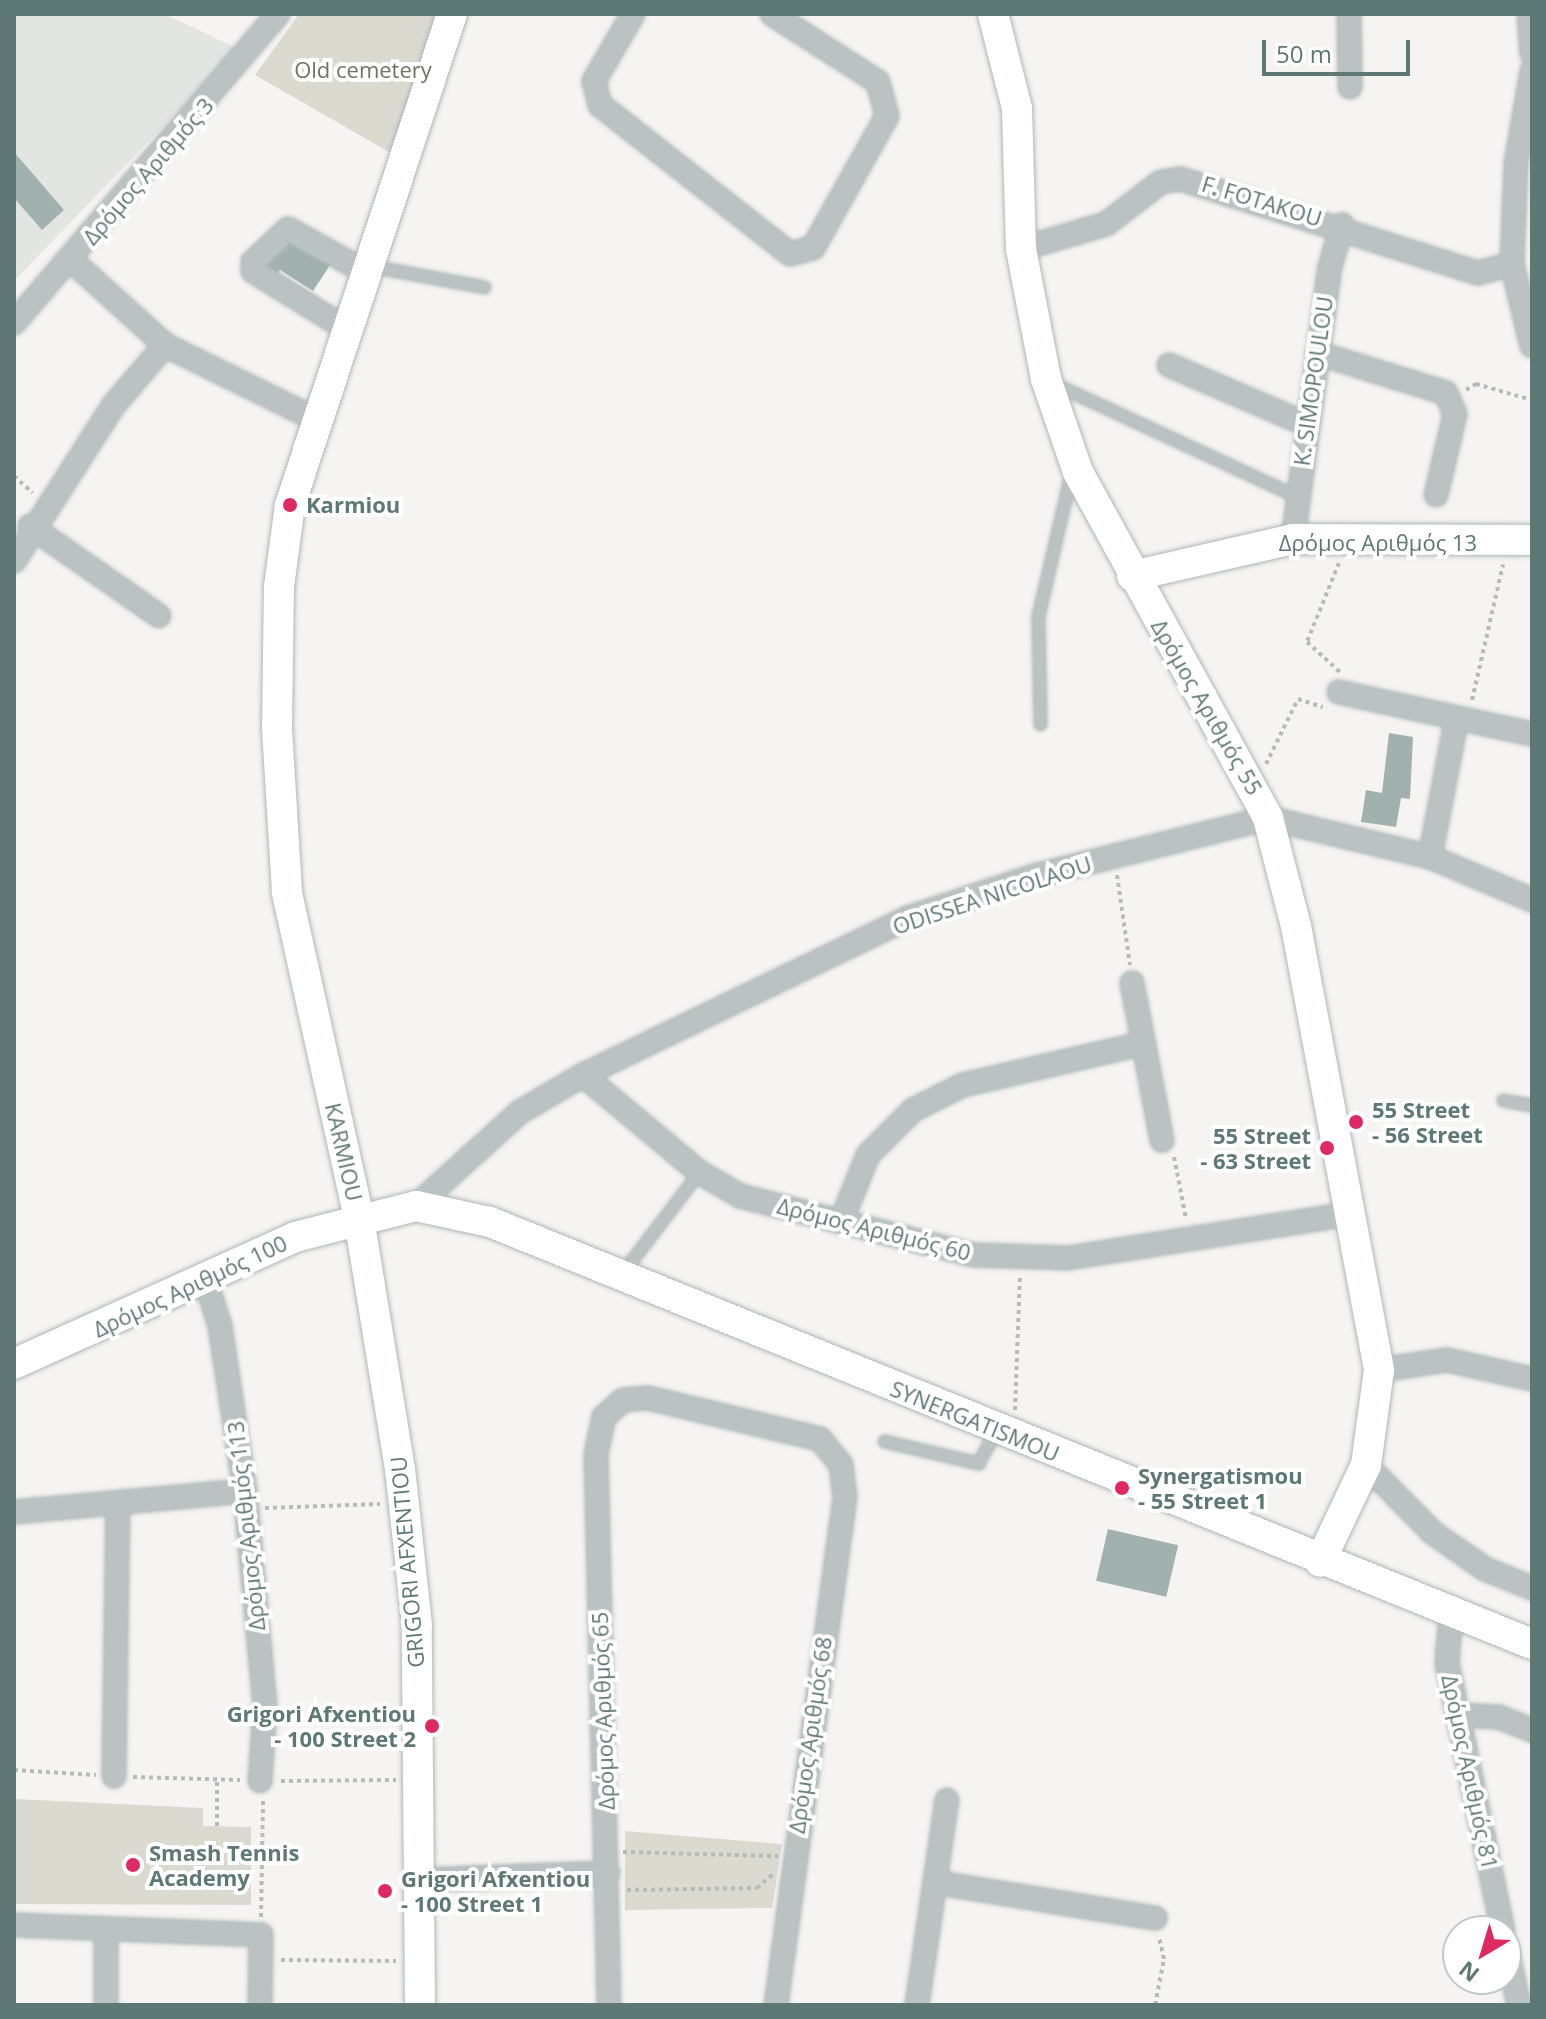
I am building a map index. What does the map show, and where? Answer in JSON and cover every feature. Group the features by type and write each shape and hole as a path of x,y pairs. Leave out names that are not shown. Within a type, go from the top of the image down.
{"street":[{"name":"Δρόμος Αριθμός 3","path":"14,323 71,260 278,14"},
{"name":"KARMIOU","path":"359,1218 287,892 277,742 279,587 290,505 313,418 452,14"},
{"path":"633,14 594,81 600,105 790,254 813,248 887,116 878,82 772,14"},
{"name":"Δρόμος Αριθμός 55","path":"993,14 1017,108 1021,249 1046,379 1074,460 1132,576 1254,788 1268,818 1379,1370 1366,1465 1320,1562"},
{"path":"1349,14 1350,87"},
{"path":"1529,14 1532,53"},
{"path":"1532,71 1512,264 1532,346"},
{"name":"F. FOTAKOU","path":"1021,249 1106,224 1161,182 1181,179 1342,225 1478,273 1512,264"},
{"name":"K. SIMOPOULOU","path":"1293,539 1317,353 1342,225"},
{"path":"345,328 253,271 253,262 288,229 365,268"},
{"path":"71,260 165,345 313,418"},
{"path":"14,561 30,526 165,345"},
{"path":"1317,353 1425,383 1450,401 1455,414 1436,495"},
{"path":"1169,365 1306,424"},
{"path":"30,526 159,616"},
{"name":"Δρόμος Αριθμός 13","path":"1132,576 1293,539 1520,542"},
{"path":"1339,692 1462,722 1532,734"},
{"path":"1430,857 1462,722"},
{"name":"ODISSEA NICOLAOU","path":"416,1206 520,1112 583,1075 908,918 1114,856 1268,818 1430,857 1532,900"},
{"path":"1132,983 1141,1044 1162,1140"},
{"path":"841,1222 868,1155 913,1110 963,1085 1141,1044"},
{"name":"Δρόμος Αριθμός 60","path":"583,1075 699,1172 740,1196 974,1255 1068,1258 1349,1214"},
{"name":"Δρόμος Αριθμός 100","path":"14,1364 204,1275 359,1218 416,1206"},
{"name":"SYNERGATISMOU","path":"416,1206 490,1222 1320,1562 1532,1644"},
{"name":"GRIGORI AFXENTIOU","path":"359,1218 404,1503 417,1625 416,1880 420,2005"},
{"name":"Δρόμος Αριθμός 113","path":"204,1275 220,1326 246,1500 265,1706 260,1781"},
{"path":"1379,1370 1447,1360 1532,1379"},
{"name":"Δρόμος Αριθμός 68","path":"604,1417 623,1400 648,1398 820,1439 841,1465 845,1497 793,1857 776,2005"},
{"name":"Δρόμος Αριθμός 65","path":"604,1417 596,1454 609,2005"},
{"path":"1366,1465 1433,1533 1485,1569 1532,1588"},
{"path":"14,1512 118,1503 246,1500"},
{"path":"114,1776 118,1503"},
{"name":"Δρόμος Αριθμός 81","path":"1451,1613 1447,1663 1500,1915"},
{"path":"1457,1715 1499,1717 1532,1730"},
{"path":"917,2005 939,1883 947,1800"},
{"path":"416,1880 608,1871"},
{"path":"939,1883 1155,1918"},
{"path":"14,1925 261,1935 260,2005"},
{"path":"106,1930 106,2005"},
{"path":"1519,2005 1523,1980"}],"lane":[{"path":"365,268 484,287"},
{"path":"1046,379 1298,497"},
{"path":"1040,724 1038,616 1055,518 1074,460"},
{"path":"1503,1100 1532,1105"},
{"path":"620,1275 699,1172"},
{"path":"884,1441 978,1463 1005,1433"}],"path":[{"path":"1450,401 1476,384 1532,400"},
{"path":"14,476 46,504"},
{"path":"1254,788 1298,699 1324,707 1339,692 1341,672 1307,642 1349,540"},
{"path":"1462,722 1520,542"},
{"path":"1114,856 1132,983"},
{"path":"1162,1140 1171,1146 1190,1239"},
{"path":"1005,1433 1020,1257"},
{"path":"246,1500 404,1503"},
{"path":"14,1770 260,1781"},
{"path":"217,1780 217,1826"},
{"path":"261,1935 263,1781 418,1780"},
{"path":"608,1871 793,1857"},
{"path":"608,1871 757,1888 793,1857"},
{"path":"1155,1918 1164,1959 1155,2005"},
{"path":"260,1960 419,1961"}],"shaded area":[{"path":"14,14 165,14 238,49 14,281"}],"green space":[{"name":"Old cemetery","path":"299,14 442,14 396,156 255,75"},
{"name":"Smash Tennis Academy","path":"15,1799 203,1808 203,1826 251,1827 251,1905 14,1904"},
{"path":"625,1831 782,1844 772,1908 625,1910"}],"building":[{"path":"14,152 64,210 42,230 14,198"},
{"path":"286,232 332,262 313,291 280,270 274,278 261,269"},
{"path":"1389,733 1413,737 1410,799 1401,798 1396,827 1361,822 1366,790 1382,793"},
{"path":"1108,1529 1178,1545 1166,1597 1096,1581"}],"place":[{"name":"Karmiou","path":"290,505"},
{"name":"55 Street - 56 Street","path":"1356,1122"},
{"name":"55 Street - 63 Street","path":"1327,1148"},
{"name":"Synergatismou - 55 Street 1","path":"1122,1488"},
{"name":"Grigori Afxentiou - 100 Street 2","path":"432,1726"},
{"name":"Smash Tennis Academy","path":"133,1865"},
{"name":"Grigori Afxentiou - 100 Street 1","path":"385,1891"}]}
